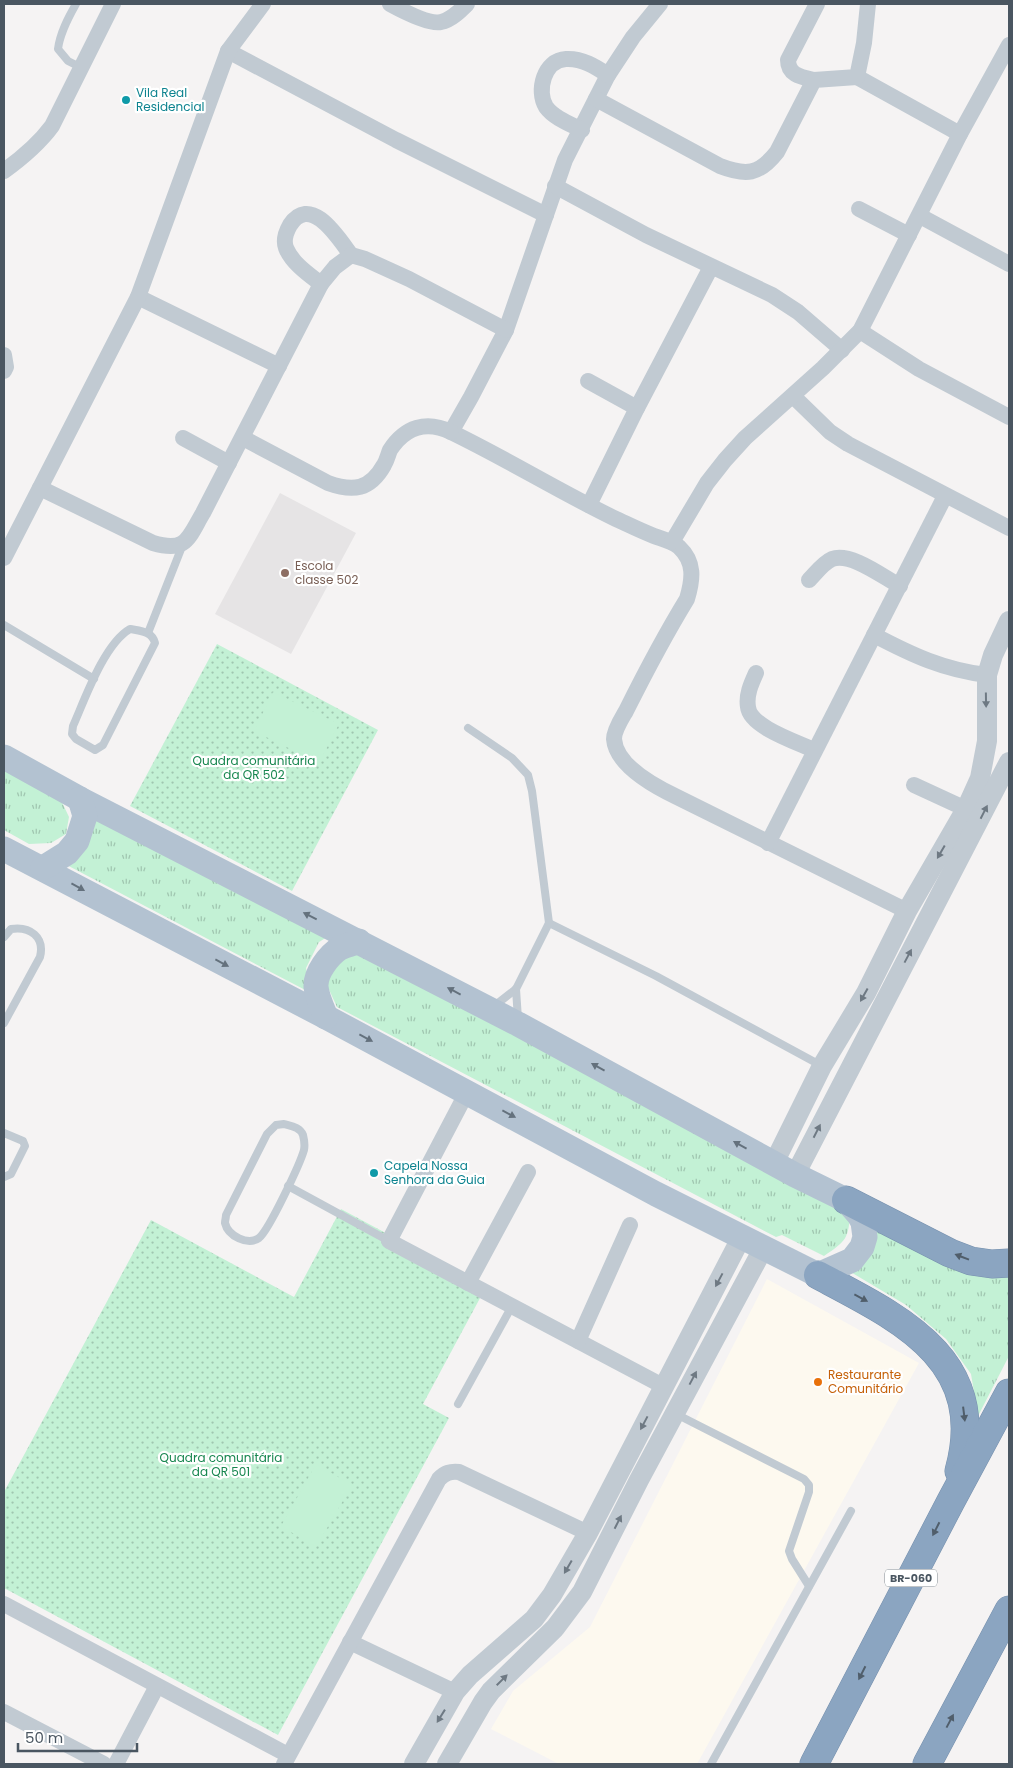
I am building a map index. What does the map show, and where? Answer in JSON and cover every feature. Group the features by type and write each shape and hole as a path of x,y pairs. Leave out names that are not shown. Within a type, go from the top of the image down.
{"highway":[{"path":"846,1200 950,1253 972,1261 992,1264 1009,1263"},
{"path":"818,1275 869,1302 914,1330 944,1361 953,1378 965,1413 965,1439 962,1462 951,1501"},
{"name":"BR-060","path":"814,1764 1009,1394"},
{"path":"928,1764 1009,1610"}],"main road":[{"path":"4,757 80,799 518,1024 784,1169 846,1200 859,1214 863,1222 865,1237 862,1246 852,1260 818,1275 656,1194 326,1017 4,849"},
{"path":"43,868 67,853 77,841 85,816 80,799"},
{"path":"326,1017 319,1000 316,985 321,970 331,954 341,947 359,942"}],"street":[{"path":"4,172 46,134 66,98 112,4"},
{"path":"4,558 138,297 228,51 263,4"},
{"path":"390,4 433,22 441,22 467,4"},
{"path":"451,432 506,330 565,160 582,130 608,75 633,37 660,4"},
{"path":"816,4 788,60 789,68 794,74 814,80 857,78 960,134"},
{"path":"857,78 868,4"},
{"path":"672,542 707,483 724,460 745,438 842,350 860,331 960,134 1009,45"},
{"path":"228,51 396,140 546,215"},
{"path":"582,130 554,115 547,108 541,90 543,78 556,62 564,58 583,61 608,75"},
{"path":"596,99 720,166 735,172 752,172 770,161 777,152 814,80"},
{"path":"555,186 646,235 772,296 798,312 842,350"},
{"path":"859,210 909,235"},
{"path":"321,284 292,259 286,248 286,234 295,219 302,216 315,216 327,224 351,255 365,258 506,330"},
{"path":"920,216 1009,264"},
{"path":"40,488 153,544 173,547 183,544 203,513 243,438 321,284 335,267 351,255"},
{"path":"589,505 637,408 711,267"},
{"path":"138,297 279,366"},
{"path":"860,331 920,369 1009,417"},
{"path":"4,355 6,367 4,371"},
{"path":"588,381 637,408"},
{"path":"792,396 830,432 848,444 1009,528"},
{"path":"243,438 328,483 343,488 355,488 364,485 374,478 386,462 390,451 406,433 423,426 440,426 589,505 678,546 691,564 691,586 687,599 638,686 614,738 619,752 631,768 648,782 907,911"},
{"path":"183,438 229,463"},
{"path":"768,843 945,496"},
{"path":"809,580 826,562 834,558 843,558 860,564 900,586"},
{"path":"784,1169 822,1066 866,993 907,911 966,809 980,778 986,740 988,675 993,655 1009,621"},
{"path":"874,635 926,661 969,673 988,675"},
{"path":"756,673 749,689 748,698 748,708 752,717 765,727 814,750"},
{"path":"784,1169 1009,762"},
{"path":"914,785 966,809"},
{"path":"467,1092 389,1241 663,1386"},
{"path":"468,1283 528,1172"},
{"path":"578,1341 630,1225"},
{"path":"414,1764 455,1692 470,1675 534,1619 552,1595 588,1533 663,1386 753,1242"},
{"path":"447,1764 483,1702 555,1628 582,1592 674,1413 753,1242"},
{"path":"4,1604 157,1686 286,1760 439,1478 445,1473 451,1471 458,1472 588,1533"},
{"path":"619,1471 639,1480"},
{"path":"350,1642 455,1692"},
{"path":"116,1764 157,1686"},
{"path":"4,1712 104,1764"}],"lane":[{"path":"76,4 64,27 58,49 68,61 80,67"},
{"path":"148,633 183,544"},
{"path":"4,626 94,679"},
{"path":"130,629 148,633 154,638 155,643 103,744 95,750 76,739 72,734 73,726 94,679 110,647 124,633 130,629"},
{"path":"468,728 512,758 528,775 532,791 549,923 516,989 489,1010"},
{"path":"549,923 656,976 822,1066"},
{"path":"4,937 11,929 25,929 34,933 40,941 42,948 40,957 4,1023"},
{"path":"516,989 518,1024"},
{"path":"284,1124 295,1127 302,1132 304,1139 304,1149 288,1186 264,1233 257,1240 248,1241 237,1238 229,1230 225,1224 226,1215 267,1134 276,1125 284,1124"},
{"path":"4,1133 22,1141 25,1146 11,1174 4,1177"},
{"path":"288,1186 389,1241"},
{"path":"458,1404 512,1306"},
{"path":"674,1413 807,1482 809,1492 789,1551 809,1586"},
{"path":"711,1764 850,1511"}],"shaded area":[{"name":"Escola classe 502","path":"280,493 356,533 291,654 215,614"},
{"path":"767,1279 919,1363 697,1764 559,1764 491,1729 513,1691 590,1627"}],"green space":[{"name":"Quadra comunitária da QR 502","path":"217,644 378,730 292,891 130,806"},
{"path":"273,692 339,724 319,763 254,731"},
{"path":"4,767 60,798 69,817 66,834 51,843 29,844 4,830"},
{"path":"88,804 337,931 319,942 306,968 311,993 61,862"},
{"path":"360,947 850,1211 849,1228 842,1243 824,1256 782,1235 776,1237 337,1007 326,983 329,964"},
{"name":"Quadra comunitária da QR 501","path":"341,1209 486,1287 423,1404 449,1418 278,1735 4,1588 4,1492 151,1220 294,1297"},
{"path":"872,1217 1009,1275 1009,1356 978,1416 971,1374 946,1339 906,1305 849,1271"},
{"path":"316,1464 352,1485 316,1547 281,1526"}],"place":[{"name":"Vila Real Residencial","path":"126,100"},
{"name":"Escola classe 502","path":"285,573"},
{"name":"Capela Nossa Senhora da Guia","path":"374,1173"},
{"name":"Restaurante Comunitário","path":"818,1382"}]}
